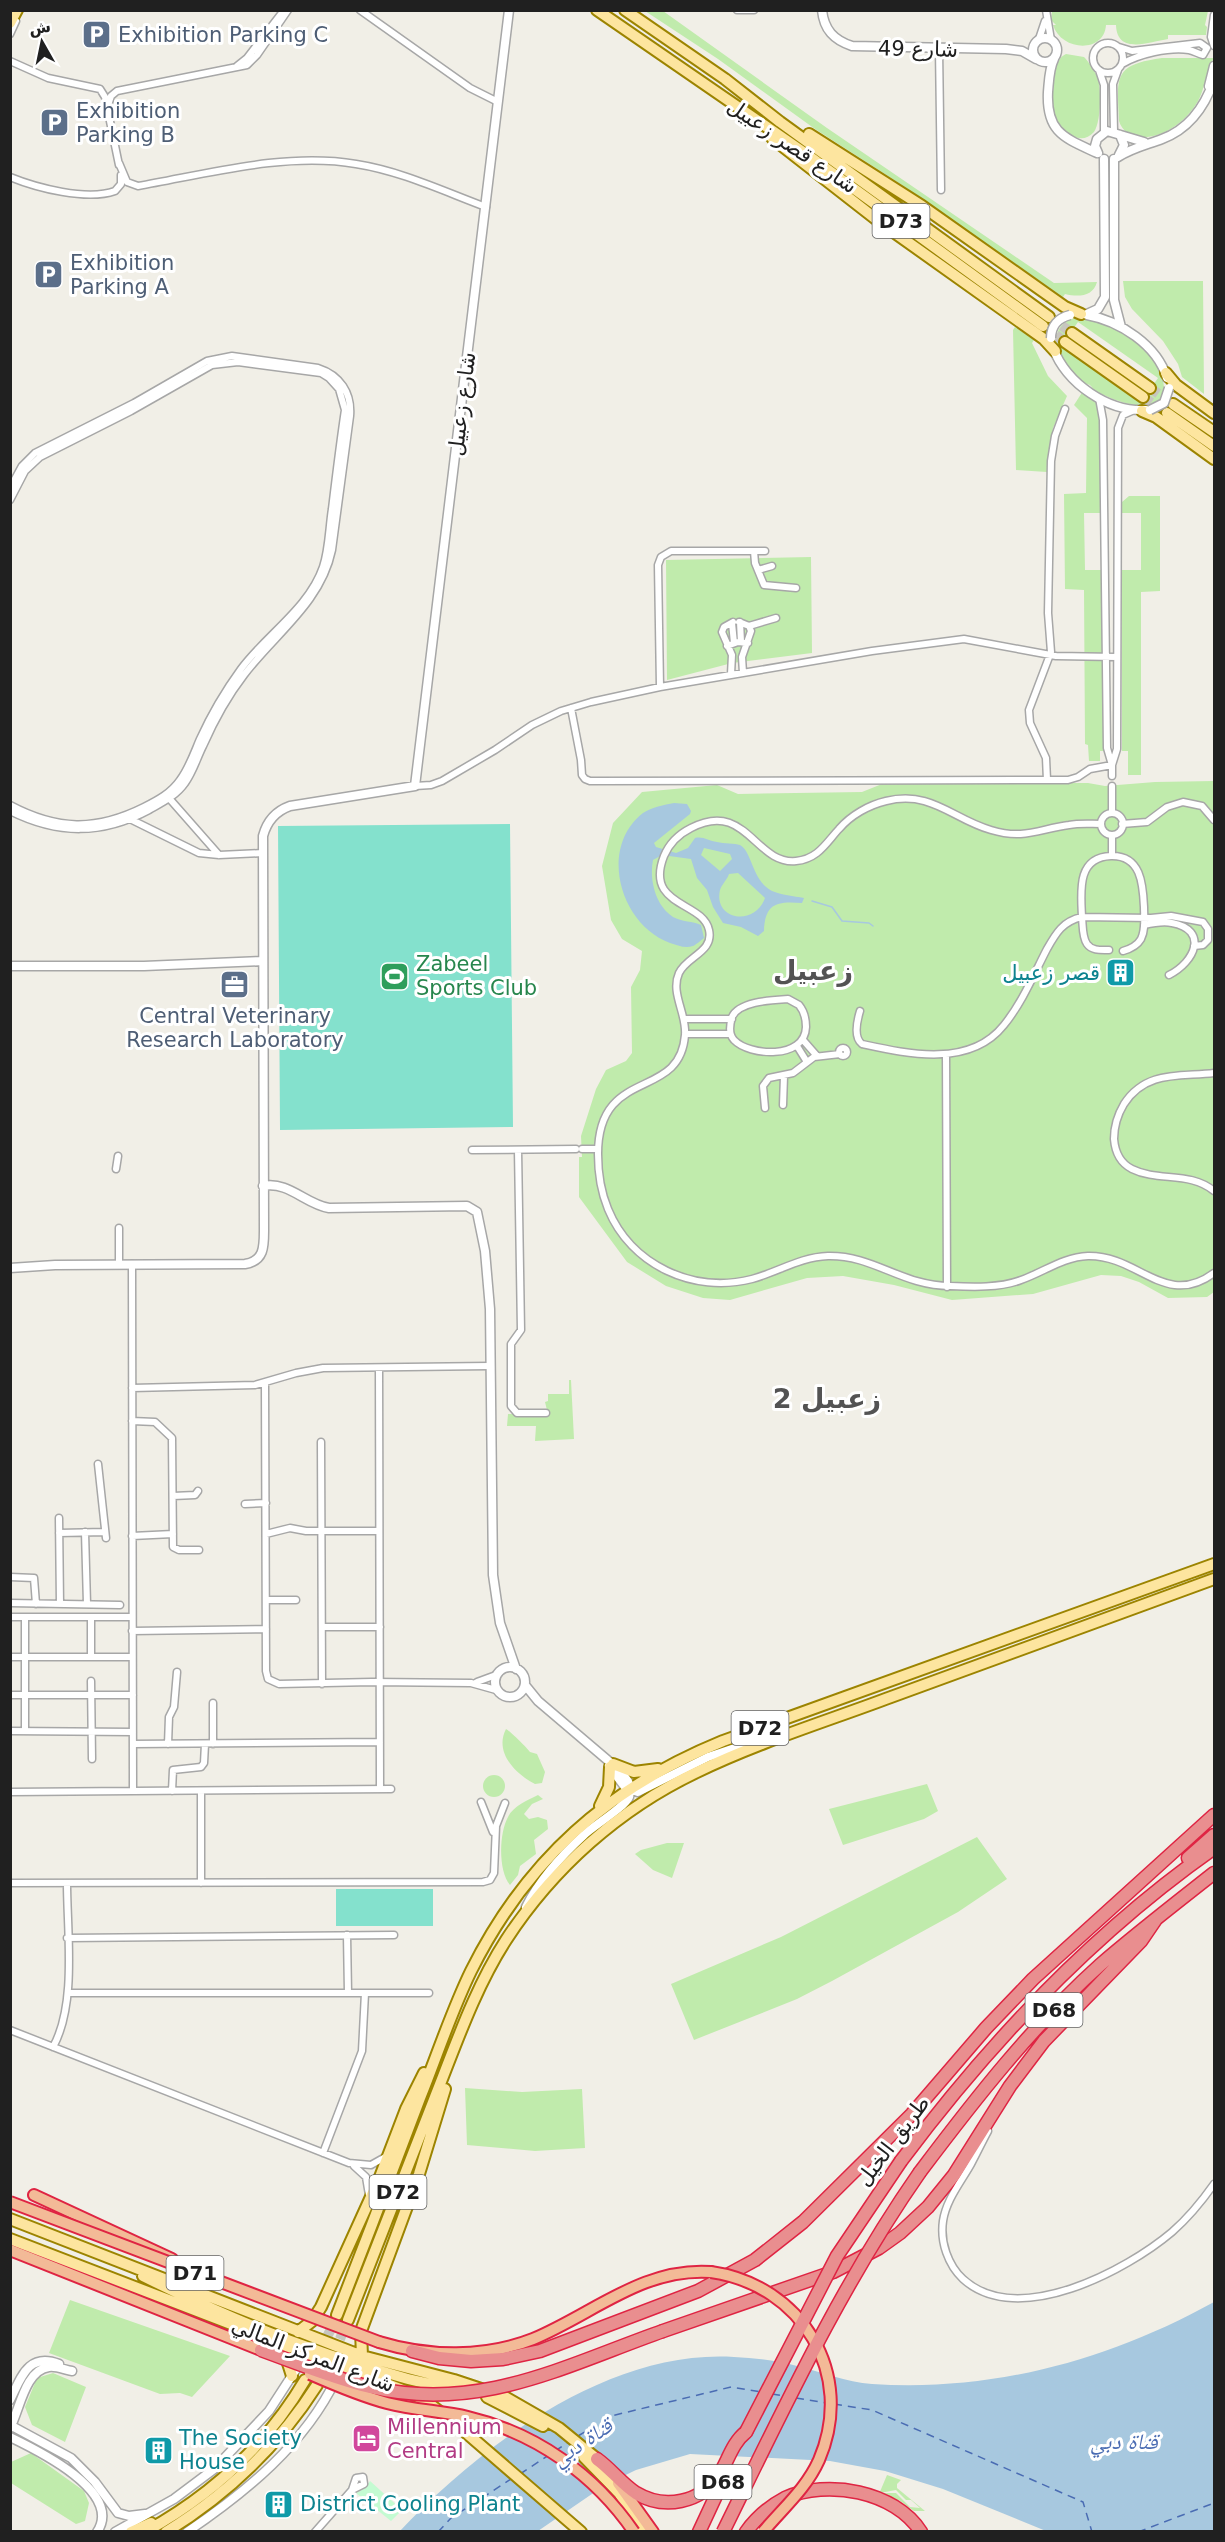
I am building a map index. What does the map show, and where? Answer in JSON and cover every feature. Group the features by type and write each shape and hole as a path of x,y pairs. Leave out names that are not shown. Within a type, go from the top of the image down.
{"highway":[{"path":"412,2351 439,2358 471,2361 503,2359 540,2351 687,2296 749,2265 797,2227 912,2114 986,2028 1033,1979 1215,1815"},
{"path":"1160,1866 1215,1825"},
{"path":"1151,1895 1215,1835"},
{"name":"طريق الخيل","path":"699,2532 746,2432 837,2256 901,2161 957,2088 1011,2027 1073,1965 1151,1895 1215,1848"},
{"name":"طريق الخيل","path":"723,2532 843,2294 889,2217 920,2172 981,2092 1040,2025 1100,1965 1215,1873"},
{"path":"261,2350 372,2388 425,2394 462,2394 523,2383 833,2272 873,2251 900,2233 928,2207 954,2175 993,2111 1035,2053 1079,2003 1141,1941 1156,1919"},
{"path":"34,2195 165,2256 192,2272"},
{"name":"D71","path":"10,2202 379,2343 412,2351"},
{"name":"D71","path":"10,2250 261,2350 375,2400 474,2418 522,2436 552,2452 586,2477 614,2506 634,2532"},
{"path":"412,2351 465,2352 512,2346 542,2335 647,2280 683,2272 711,2272 747,2281 771,2293 785,2304 814,2339 829,2382 830,2422 818,2462 801,2490 763,2532"},
{"path":"597,2459 642,2496 662,2502 682,2501 695,2496 712,2484 735,2444 746,2432"},
{"path":"597,2459 626,2492 653,2532"},
{"path":"746,2532 765,2512 787,2498 808,2492 840,2491 866,2493 885,2500 903,2511 921,2532"}],"main road":[{"path":"10,23 17,10"},
{"name":"شارع قصر زعبيل","path":"597,10 1046,321 682,49 627,12"},
{"path":"766,111 788,121 886,183 1065,307 1084,314"},
{"path":"755,120 775,141 808,167 881,223 1044,339 1054,351"},
{"path":"1068,337 1147,392"},
{"path":"1166,373 1176,385 1215,413"},
{"path":"1215,432 1170,409 1215,446"},
{"path":"1143,410 1215,459"},
{"name":"D72","path":"337,2315 463,1990 497,1925 545,1860 595,1813 667,1766 730,1738 1215,1564"},
{"name":"D72","path":"348,2320 448,2064 487,1972 522,1916 576,1854 645,1801 705,1768 1215,1579"},
{"path":"595,1813 609,1787 612,1766 634,1772 667,1766"},
{"path":"298,2332 312,2321 321,2307 369,2201 413,2094 436,2059"},
{"path":"362,2356 361,2331 427,2150 445,2089 448,2064"},
{"name":"شارع المركز المالي","path":"11,2220 362,2356 471,2385 505,2397 559,2428 597,2459"},
{"name":"شارع المركز المالي","path":"10,2239 273,2341 343,2364 422,2399 463,2430 580,2532"},
{"path":"89,2249 190,2299 326,2353 343,2364 491,2399 539,2423 577,2451 614,2488 645,2532"},
{"path":"273,2341 287,2357 292,2376"},
{"path":"131,2532 174,2515 212,2488 248,2456 279,2420 305,2380"},
{"path":"330,2390 351,2382 382,2381"},
{"path":"145,2532 164,2527 217,2497 251,2468 287,2428 317,2385"},
{"path":"164,2527 174,2515"}],"street":[{"path":"10,34 17,10"},
{"path":"107,108 111,96 117,91 247,65 285,10"},
{"path":"360,10 498,105"},
{"name":"شارع زعبيل","path":"415,786 510,10"},
{"path":"737,10 754,10"},
{"name":"شارع 49","path":"822,10 825,25 833,36 852,46 1006,49 1022,51 1037,60"},
{"path":"1046,13 1051,40 1057,50 1050,69 1048,90 1048,110 1053,125 1063,136 1076,144 1108,157 1165,138 1180,129 1193,118 1215,80"},
{"path":"1046,13 1033,50 1048,90"},
{"path":"1215,15 1211,37 1215,46"},
{"path":"1038,40 1051,40"},
{"name":"شارع 49","path":"1006,49 1038,40"},
{"path":"1099,69 1111,73 1138,57 1163,52 1191,51 1203,55 1207,48 1202,43 1140,50 1125,50 1110,43 1097,48 1094,59 1104,85 1112,133 1124,145 1108,157"},
{"path":"1112,133 1113,84 1123,55 1119,47"},
{"path":"939,49 941,190"},
{"path":"1037,60 1048,62 1053,59"},
{"path":"10,61 48,78 97,88 104,94 121,184 109,193 89,194 59,191 10,177"},
{"path":"1207,95 1215,66"},
{"path":"1076,144 1112,133 1136,141 1148,142"},
{"path":"1097,139 1108,157 1114,300 1121,327"},
{"path":"1084,314 1101,306 1106,293 1108,157"},
{"path":"119,164 125,180 129,184 138,186 273,163 318,160 378,168 487,204"},
{"path":"1112,765 1117,748 1118,428 1123,415 1143,410 1164,403 1169,388 1166,373 1149,349 1121,327 1101,318 1084,314 1061,318 1054,325 1051,338 1054,351 1069,373 1098,398 1113,405 1143,410"},
{"path":"10,488 22,466 36,453 134,403 207,361 227,356 265,363"},
{"path":"10,500 25,471 35,460 141,405 201,369 225,362 318,368 332,374 348,395 350,411 338,474 332,550 323,579 307,603 237,684 181,784 168,796 127,818 99,829 69,830 39,824 10,811"},
{"path":"1098,398 1103,420 1107,748 1112,765 1112,776"},
{"path":"1047,780 1045,753 1028,714 1050,656 1048,613 1051,461 1055,436 1065,409"},
{"path":"660,687 658,565 661,557 671,551 765,551"},
{"path":"754,551 758,570 765,586 796,588"},
{"path":"758,570 772,566"},
{"path":"737,644 722,630 736,622 749,626 776,618"},
{"path":"736,622 737,644 742,657 743,673"},
{"path":"731,674 732,655 737,644 751,631 749,626"},
{"path":"10,1268 119,1264 245,1264 256,1260 261,1255 264,1246 263,836 274,815 285,808 431,785 442,781 532,726 571,708 660,687 731,674 964,639 1050,656 1117,657"},
{"path":"571,708 582,775 590,781 1047,780 1071,779 1090,769 1112,765"},
{"path":"1112,786 1112,813"},
{"path":"168,796 219,855"},
{"path":"1101,824 1072,824 1038,833 1010,834 985,828 934,803 896,799 860,812 842,825 818,854 794,862 781,860 770,854 750,834 732,824 711,822 695,826 681,834 670,844 664,856 661,880 669,895 702,918 709,930 709,939 705,948 686,963 677,977 677,993 684,1019 685,1034 679,1056 669,1070 655,1080 625,1093 611,1105 600,1126 598,1149 603,1193 618,1228 642,1256 677,1276 700,1282 736,1282 763,1276 806,1259 838,1256 866,1261 919,1284 947,1287 1012,1283 1062,1261 1089,1256 1120,1260 1153,1279 1171,1285 1197,1283 1215,1274"},
{"path":"1122,824 1147,822 1171,805 1183,802 1202,806 1215,820"},
{"path":"10,805 37,818 63,824 100,824 127,818 186,849 199,853 263,854"},
{"path":"1112,813 1119,816 1122,824 1119,831 1112,835 1104,831 1101,824 1104,816 1112,813"},
{"path":"1112,835 1112,856"},
{"path":"1108,950 1097,950 1088,945 1084,937 1080,887 1083,875 1093,862 1112,856 1128,860 1140,873 1143,886 1144,921 1140,941 1123,951"},
{"path":"765,1108 764,1083 772,1076 784,1076 798,1071 817,1056 840,1054 840,1049 846,1050 859,1042 906,1052 946,1054 974,1048 1000,1030 1057,932 1068,922 1082,916 1170,922 1187,929"},
{"path":"1144,921 1171,916 1203,922 1208,926 1207,942 1194,946"},
{"path":"1169,975 1187,963 1194,946 1187,929 1186,919"},
{"path":"10,966 144,966 262,961"},
{"path":"685,1034 730,1034 740,1044 770,1052 783,1051 797,1047 803,1040 806,1030 805,1016 799,1005 792,1000 783,999 746,1005 737,1010 732,1019 730,1034"},
{"path":"859,1042 857,1030 860,1011"},
{"path":"684,1019 732,1019"},
{"path":"803,1040 817,1056"},
{"path":"797,1047 807,1062"},
{"path":"946,1054 947,1287"},
{"path":"1215,1073 1165,1076 1143,1084 1122,1107 1116,1123 1114,1140 1119,1156 1132,1169 1191,1179 1215,1191"},
{"path":"783,1105 784,1076"},
{"path":"472,1150 598,1149"},
{"path":"518,1150 521,1330 511,1344 511,1406 517,1413 546,1413"},
{"path":"116,1168 118,1156"},
{"path":"264,1185 281,1186 329,1208 467,1206 474,1208 478,1214 487,1271 493,1575 498,1614 516,1669 522,1674 525,1685 538,1701 629,1781 630,1789 626,1801 591,1828 551,1869 538,1886 522,1916"},
{"path":"119,1228 119,1264"},
{"path":"132,1264 133,1791"},
{"path":"132,1388 265,1383 314,1369 490,1365"},
{"path":"379,1368 380,1789"},
{"path":"265,1383 266,1675 271,1682 279,1684 471,1683 496,1690 506,1697 518,1695 538,1701"},
{"path":"132,1421 155,1422 172,1438 173,1547 199,1550"},
{"path":"321,1442 322,1684"},
{"path":"59,1533 85,1532 106,1535 98,1464"},
{"path":"174,1496 195,1495 198,1491"},
{"path":"245,1504 266,1503"},
{"path":"59,1518 60,1604"},
{"path":"266,1534 290,1528 321,1531 379,1531"},
{"path":"85,1532 87,1604"},
{"path":"132,1536 173,1534"},
{"path":"10,1577 34,1578 36,1604"},
{"path":"266,1600 296,1600"},
{"path":"10,1603 120,1605"},
{"path":"10,1617 132,1617"},
{"path":"25,1617 25,1731"},
{"path":"91,1617 91,1657"},
{"path":"322,1627 380,1627"},
{"path":"132,1631 266,1629"},
{"path":"496,1690 495,1680 506,1655 506,1642"},
{"path":"10,1657 132,1657"},
{"path":"471,1683 499,1672 516,1669"},
{"path":"168,1744 169,1717 174,1707 177,1672"},
{"path":"92,1681 92,1759"},
{"path":"518,1695 525,1685"},
{"path":"10,1695 133,1695"},
{"path":"172,1791 173,1770 201,1767 204,1763 209,1744 213,1703"},
{"path":"10,1731 133,1732"},
{"path":"630,1789 644,1791 691,1765 734,1748 780,1734 801,1731"},
{"path":"133,1744 380,1743"},
{"path":"10,1792 391,1789"},
{"path":"201,1791 201,1883"},
{"path":"481,1802 494,1838"},
{"path":"10,1883 483,1882 490,1880 494,1873 494,1838 500,1814 506,1803"},
{"path":"53,2047 66,2017 68,1993 67,1883"},
{"path":"347,1935 348,1993"},
{"path":"68,1938 394,1935"},
{"path":"68,1993 429,1993"},
{"path":"322,2152 362,2051 365,1993"},
{"path":"10,2030 349,2163 371,2165 383,2159 390,2152"},
{"path":"1035,2053 999,2111 944,2214 945,2250 953,2268 967,2282 993,2294 1023,2298 1056,2292 1090,2281 1130,2262 1165,2237 1191,2214 1215,2184"},
{"path":"349,2163 366,2177 369,2201"},
{"path":"115,2532 194,2486 230,2455 269,2411 308,2354 326,2353"},
{"path":"10,2400 24,2373 35,2362 50,2361 72,2371 53,2366 37,2371 30,2380 11,2427"},
{"path":"187,2532 234,2497 278,2458 302,2431 330,2390 343,2364"},
{"path":"18,2411 23,2424 36,2437"},
{"path":"11,2427 36,2437 71,2458 95,2482 118,2513 129,2516 154,2511"},
{"path":"11,2427 71,2458"},
{"path":"10,2437 70,2471 90,2491 103,2514 103,2520 97,2532"},
{"path":"10,2448 31,2447"},
{"path":"315,2532 352,2490"}],"green space":[{"path":"645,11 663,11 827,128 1054,283 1097,282 1095,287 1084,295 1065,294 1063,297"},
{"path":"1052,11 1208,11 1205,25 1206,35 1168,35 1168,39 1135,44 1122,40 1116,25 1106,25 1098,41 1082,46 1064,40 1057,34 1053,25 1056,25 1051,20"},
{"path":"1066,54 1084,57 1099,81 1098,121 1094,132 1083,138 1077,138 1065,131 1053,111 1052,99 1056,70 1058,62"},
{"path":"1162,58 1214,58 1196,105 1183,120 1158,135 1140,137 1133,135 1124,130 1119,121 1118,93 1121,75 1134,64"},
{"path":"1123,281 1203,281 1204,394 1182,377 1178,364 1163,341 1132,309 1125,297"},
{"path":"1076,318 1089,320 1103,324 1132,339 1155,361 1164,387 1162,398 1155,404 1135,405 1101,394 1076,378 1058,350 1058,330 1065,323","holes":["1078,322 1158,378 1141,402 1062,345"]},
{"path":"1015,327 1034,340 1032,343 1048,376 1067,396 1053,428 1047,472 1016,470 1013,330"},
{"path":"1083,391 1093,397 1099,408 1101,513 1084,513 1085,570 1102,570 1105,751 1100,751 1100,761 1089,761 1088,745 1085,744 1084,590 1065,589 1064,494 1086,493 1087,418 1074,405"},
{"path":"1129,496 1160,496 1160,591 1141,592 1141,775 1128,775 1128,751 1122,751 1122,570 1141,570 1141,513 1122,513 1122,502"},
{"path":"811,557 812,653 732,663 667,680 666,560"},
{"path":"1214,781 1214,1292 1207,1297 1168,1298 1139,1282 1121,1276 1101,1275 1033,1294 952,1300 894,1285 843,1276 807,1278 730,1300 703,1298 666,1286 627,1262 579,1197 581,1136 596,1089 606,1070 626,1061 632,1053 631,987 640,970 642,951 622,939 611,920 602,866 613,823 642,792 717,785 738,794 862,792 882,784 1088,783 1105,786"},
{"path":"569,1380 571,1380 574,1439 535,1441 536,1426 507,1426 508,1414 548,1414 545,1402 548,1401 548,1394 569,1394"},
{"path":"506,1729 530,1752 537,1754 545,1772 542,1783 535,1784 528,1780 509,1761 503,1746"},
{"path":"494,1775 502,1778 505,1786 502,1794 494,1797 486,1794 483,1786 486,1778"},
{"path":"927,1784 938,1811 924,1819 843,1845 829,1809"},
{"path":"538,1795 543,1799 532,1804 524,1814 529,1819 538,1817 547,1820 548,1829 534,1840 536,1854 520,1866 518,1875 510,1885 503,1871 501,1852 505,1824 513,1810"},
{"path":"977,1837 1007,1879 958,1912 832,1981 797,1999 694,2040 671,1984 781,1937"},
{"path":"667,1843 684,1843 672,1878 653,1870 635,1854 641,1850"},
{"path":"465,2088 522,2092 582,2089 585,2148 535,2151 467,2145"},
{"path":"70,2300 230,2356 192,2397 180,2393 160,2394 49,2353"},
{"path":"53,2373 86,2387 65,2442 32,2425 25,2407 37,2378"},
{"path":"31,2453 84,2491 89,2503 85,2521 76,2524 11,2483 11,2462"},
{"path":"887,2475 901,2480 897,2488 925,2511 914,2511 899,2500 895,2501 879,2494","holes":["896,2490 906,2500 911,2500 920,2508 910,2507 896,2493 880,2493"]},
{"path":"370,2481 402,2510 391,2521 356,2493 365,2488"}],"shaded area":[{"name":"Zabeel Sports Club","path":"510,824 513,1127 280,1130 278,826"},
{"path":"336,1889 433,1889 433,1926 336,1926"}],"water":[{"path":"674,803 687,804 691,811 690,814 654,843 656,847 676,853 688,848 695,838 740,845 744,848 756,874 765,886 772,891 804,898 802,903 779,904 770,909 764,931 758,936 741,927 723,923 713,907 707,890 697,878 691,859 662,855 653,860 652,868 653,884 658,900 673,917 701,925 704,938 693,946 684,947 653,934 638,920 621,884 619,865 621,846 629,828 643,813 658,806","holes":["704,848 730,854 732,859 720,871 701,855","738,873 765,898 760,907 745,916 729,913 723,908 720,900 720,890 729,874"]},
{"name":"قناة دبي","path":"1214,2302 1214,2531 1046,2531 943,2489 885,2471 830,2461 690,2454 636,2470 605,2485 538,2531 399,2532 468,2467 508,2436 550,2409 595,2386 640,2369 687,2359 734,2357 781,2362 862,2383 917,2385 962,2383 1006,2377 1092,2356 1174,2323"}],"waterway":[{"path":"812,901 832,907 842,921 869,923 873,926"}],"ferry route":[{"path":"578,2436 611,2416 731,2387 762,2392"},
{"path":"772,2394 785,2396"},
{"path":"796,2398 827,2403"},
{"path":"834,2404 872,2410 1083,2502 1092,2532"},
{"path":"555,2451 569,2442"},
{"path":"520,2474 549,2455"},
{"path":"438,2532 451,2518 511,2479"},
{"path":"1138,2532 1214,2503"}],"tunnel":[{"path":"1050,317 1072,333"},
{"path":"1044,326 1065,342"},
{"path":"1150,388 1173,404"},
{"path":"1143,397 1165,412"},
{"path":"321,2350 336,2318"},
{"path":"334,2353 348,2320"}],"place":[{"name":"Exhibition Parking C","path":"97,35"},
{"name":"Exhibition Parking B","path":"55,123"},
{"name":"Exhibition Parking A","path":"49,275"},
{"name":"قصر زعبيل","path":"1121,973"},
{"name":"Zabeel Sports Club","path":"395,976"},
{"name":"Central Veterinary Research Laboratory","path":"235,985"},
{"name":"Millennium Central","path":"366,2439"},
{"name":"The Society House","path":"158,2450"},
{"name":"District Cooling Plant","path":"279,2504"}],"district":[{"name":"زعبيل","path":"813,970"},
{"name":"زعبيل 2","path":"827,1398"}]}
